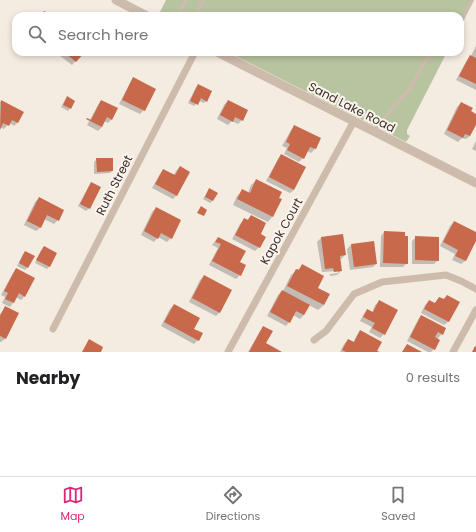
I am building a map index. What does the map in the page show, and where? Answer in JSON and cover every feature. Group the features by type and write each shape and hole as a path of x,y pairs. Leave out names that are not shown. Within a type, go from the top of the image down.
{"street":[{"path":"116,0 139,12"},
{"name":"Ruth Street","path":"53,329 193,56"},
{"name":"Sand Lake Road","path":"226,56 476,183"},
{"name":"Kapok Court","path":"228,352 354,121"},
{"path":"314,340 326,331 354,294 382,282 446,275 476,289"},
{"path":"453,352 476,310"}],"lane":[{"path":"179,12 186,0"},
{"path":"198,12 203,0"},
{"path":"464,16 472,0"},
{"path":"374,131 395,105 410,90 425,61 430,56"}],"green space":[{"path":"166,0 474,0 464,19 464,12 160,12"},
{"path":"236,56 445,56 407,130 407,134 410,136 406,142"}],"building":[{"path":"470,55 476,58 476,84 459,76"},
{"path":"69,56 81,56 76,62"},
{"path":"133,77 156,89 145,111 122,100"},
{"path":"198,84 212,91 207,102 201,98 198,105 190,101"},
{"path":"67,96 75,101 71,109 63,105"},
{"path":"1,100 24,112 18,123 12,120 9,126 3,123 0,130"},
{"path":"101,100 118,108 112,120 107,117 102,127 86,119 91,120"},
{"path":"228,100 248,110 243,121 235,117 233,122 220,115"},
{"path":"461,102 473,108 471,111 476,114 476,125 470,136 465,134 463,138 447,130"},
{"path":"294,125 321,138 316,149 310,147 304,159 287,150 290,144 286,142"},
{"path":"281,154 306,167 294,190 269,177"},
{"path":"96,158 113,158 113,171 97,172"},
{"path":"180,166 190,172 177,196 155,184 163,169 175,175"},
{"path":"256,179 282,192 279,198 282,199 273,217 237,199 242,189 250,193"},
{"path":"91,182 101,187 90,209 80,204"},
{"path":"209,188 218,193 213,201 205,197"},
{"path":"39,197 64,210 59,221 47,215 41,228 27,221"},
{"path":"201,206 207,210 204,216 197,213"},
{"path":"156,207 181,220 172,239 161,233 158,239 144,231"},
{"path":"251,215 266,223 261,234 266,237 260,248 235,235 244,218 248,220"},
{"path":"454,221 476,232 476,241 466,261 455,256 458,250 443,242"},
{"path":"384,231 405,232 405,236 408,236 408,264 383,263"},
{"path":"343,234 346,255 340,256 342,271 334,272 333,268 325,269 321,237"},
{"path":"415,236 439,237 439,261 415,260"},
{"path":"218,237 246,251 240,262 246,265 241,276 212,261 221,244 215,242"},
{"path":"374,241 377,264 354,267 351,244"},
{"path":"44,246 57,253 50,267 36,260"},
{"path":"25,251 35,256 28,268 19,263"},
{"path":"302,264 324,276 318,288 330,294 324,305 287,286 296,269 299,270"},
{"path":"16,268 35,278 25,297 19,293 14,303 5,299 8,293 4,291"},
{"path":"204,275 232,290 220,313 192,298"},
{"path":"282,290 310,305 304,315 296,311 290,323 270,312"},
{"path":"447,295 460,302 449,322 424,309 429,300 435,303 439,297 444,299"},
{"path":"379,300 398,310 385,335 372,328 375,323 363,317 367,309 373,312"},
{"path":"174,304 200,318 194,329 203,333 199,341 164,322"},
{"path":"5,306 19,313 6,339 0,336 0,316"},
{"path":"421,315 446,328 443,335 438,332 435,337 440,340 435,350 410,337"},
{"path":"263,326 273,331 266,343 282,352 249,352"},
{"path":"360,330 382,342 377,351 380,352 346,352 342,350 348,339 354,342"},
{"path":"89,339 103,347 101,352 82,352"},
{"path":"407,344 422,352 402,352"},
{"path":"475,346 476,352 472,352"}]}
